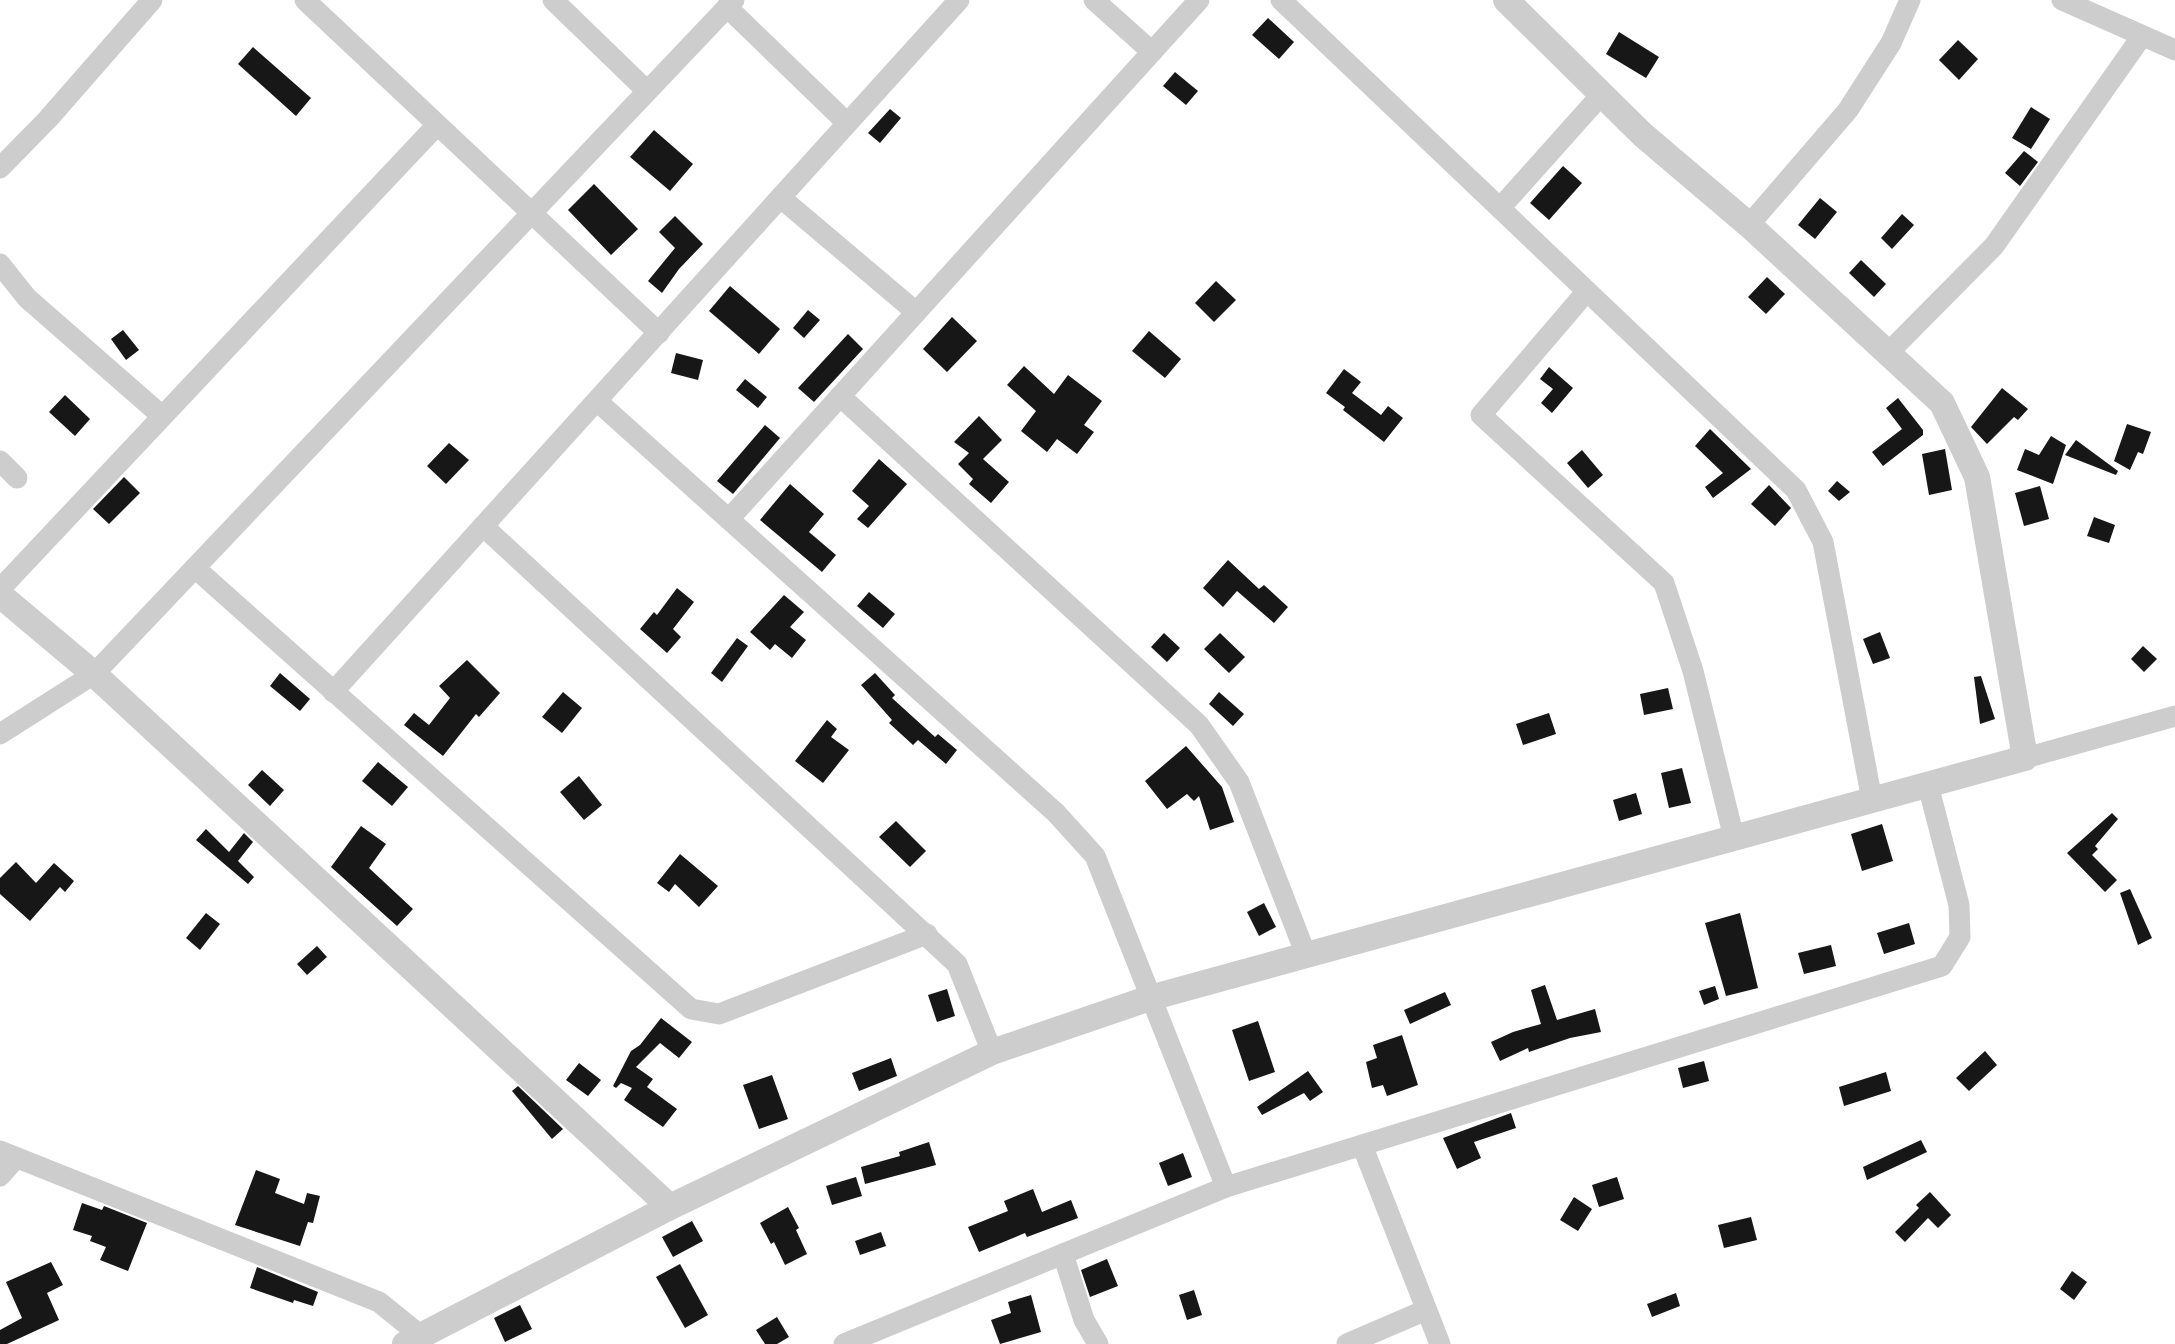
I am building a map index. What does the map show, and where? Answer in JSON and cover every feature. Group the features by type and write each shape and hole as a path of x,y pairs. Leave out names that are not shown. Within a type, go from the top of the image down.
{"street":[{"path":"0,168 48,119 152,0"},
{"path":"305,0 659,333"},
{"path":"553,0 647,91"},
{"path":"333,692 959,0"},
{"path":"1094,0 1152,51"},
{"path":"729,519 1199,0"},
{"path":"1281,0 1796,490 1823,542 1872,800"},
{"path":"1506,0 1643,135 1749,225 1942,403 1977,477 2025,758"},
{"path":"1749,225 1848,110 1890,43 1910,0"},
{"path":"2062,0 2175,50"},
{"path":"0,734 94,674 731,4 847,123"},
{"path":"1889,352 1994,246 2142,36"},
{"path":"1500,208 1602,94"},
{"path":"0,589 437,124"},
{"path":"781,198 915,312"},
{"path":"0,264 27,298 162,416"},
{"path":"1587,291 1482,415 1664,583 1693,671 1734,838"},
{"path":"840,396 1199,725 1239,782 1306,955"},
{"path":"597,401 1056,813 1095,856 1226,1187"},
{"path":"0,461 17,478"},
{"path":"483,526 957,964 992,1052"},
{"path":"195,568 691,1009 719,1014 927,934"},
{"path":"0,595 94,674 670,1207"},
{"path":"0,1176 8,1154 379,1302 413,1340 670,1207 992,1052 1150,998 2175,716"},
{"path":"844,1344 1226,1187 1941,966 1960,937 1959,905 1928,784"},
{"path":"1362,1144 1440,1344"},
{"path":"1063,1254 1084,1320 1098,1344"},
{"path":"1347,1344 1426,1310"}],"building":[{"path":"1268,18 1294,42 1279,59 1252,35"},
{"path":"1619,32 1659,57 1646,78 1606,54"},
{"path":"1958,40 1978,59 1959,80 1939,60"},
{"path":"253,47 311,98 296,116 238,64"},
{"path":"1175,72 1198,91 1186,105 1163,86"},
{"path":"2031,107 2050,119 2031,149 2012,138"},
{"path":"890,109 901,118 880,143 868,133"},
{"path":"654,130 693,164 670,191 630,157"},
{"path":"2024,151 2038,162 2020,186 2005,173"},
{"path":"1563,166 1582,183 1549,220 1530,203"},
{"path":"594,184 638,229 611,255 568,210"},
{"path":"1820,198 1837,212 1815,239 1798,225"},
{"path":"1902,214 1914,225 1892,249 1881,238"},
{"path":"675,216 703,244 679,269 662,293 648,281 675,248 659,232"},
{"path":"1861,260 1886,284 1874,297 1849,273"},
{"path":"1767,277 1785,294 1766,314 1748,297"},
{"path":"1216,281 1236,300 1214,322 1195,303"},
{"path":"730,286 780,329 759,354 709,311"},
{"path":"808,310 820,320 804,338 793,328"},
{"path":"952,317 977,341 947,372 923,349"},
{"path":"123,330 139,350 126,360 111,339"},
{"path":"1149,331 1181,359 1165,378 1132,351"},
{"path":"848,334 863,349 814,402 798,388"},
{"path":"676,353 703,360 698,380 671,373"},
{"path":"1024,366 1054,394 1068,375 1102,401 1084,425 1094,432 1077,454 1057,439 1047,452 1021,431 1036,411 1007,385"},
{"path":"1549,367 1573,388 1552,413 1541,403 1553,389 1540,379"},
{"path":"1344,369 1361,382 1352,393 1381,415 1388,406 1403,418 1384,442 1343,410 1345,407 1326,393"},
{"path":"745,379 767,397 758,408 736,390"},
{"path":"2002,388 2028,409 2018,420 2014,417 1987,444 1971,427"},
{"path":"65,395 90,419 75,436 49,412"},
{"path":"1898,398 1923,430 1923,435 1883,466 1872,452 1902,429 1886,408"},
{"path":"979,416 1002,440 983,459 1009,482 991,503 969,484 973,479 958,464 969,453 954,442"},
{"path":"2127,424 2151,432 2143,454 2138,452 2130,470 2114,461"},
{"path":"765,425 780,438 733,494 717,481"},
{"path":"1710,429 1751,469 1713,498 1705,487 1723,473 1695,446"},
{"path":"2051,436 2066,445 2053,484 2017,470 2025,449 2039,455"},
{"path":"2076,440 2118,471 2116,475 2065,455"},
{"path":"449,443 469,460 446,484 427,466"},
{"path":"1945,449 1952,490 1929,495 1922,454"},
{"path":"1582,450 1603,475 1588,488 1567,463"},
{"path":"879,459 907,484 868,528 857,519 869,506 852,491"},
{"path":"124,477 140,493 109,524 93,509"},
{"path":"1837,481 1850,492 1839,501 1828,491"},
{"path":"790,484 824,514 809,532 836,555 822,572 760,520"},
{"path":"1769,485 1791,508 1775,526 1751,504"},
{"path":"2040,486 2049,519 2024,526 2015,493"},
{"path":"2094,517 2115,525 2109,543 2087,536"},
{"path":"1228,560 1259,589 1264,585 1288,607 1274,623 1237,591 1223,607 1203,588"},
{"path":"677,588 694,602 673,629 681,637 667,653 640,629 654,612 657,615"},
{"path":"869,592 895,614 883,628 857,606"},
{"path":"784,595 804,612 790,627 806,640 792,658 775,644 770,650 750,632"},
{"path":"1880,632 1890,658 1873,664 1863,639"},
{"path":"1164,633 1180,648 1167,662 1151,647"},
{"path":"1220,633 1245,657 1229,673 1204,649"},
{"path":"737,638 748,646 722,682 711,673"},
{"path":"2143,646 2157,659 2144,672 2131,659"},
{"path":"467,660 500,693 479,717 476,714 443,756 404,725 414,713 429,725 450,698 439,686"},
{"path":"280,673 310,699 300,711 270,686"},
{"path":"875,673 895,695 892,698 935,737 938,734 957,750 946,764 918,740 913,745 889,723 892,720 861,685"},
{"path":"1981,676 1995,719 1980,724 1974,677"},
{"path":"1668,688 1673,709 1644,715 1640,694"},
{"path":"563,692 582,708 562,733 542,717"},
{"path":"1219,692 1244,714 1233,726 1209,704"},
{"path":"1549,713 1556,734 1523,745 1516,724"},
{"path":"827,720 837,729 831,737 849,750 823,783 795,761"},
{"path":"1186,746 1222,787 1234,822 1210,830 1199,796 1194,801 1187,794 1167,809 1145,781"},
{"path":"378,762 408,787 392,806 362,781"},
{"path":"1682,768 1691,803 1669,808 1661,773"},
{"path":"262,770 284,790 270,806 248,785"},
{"path":"579,776 602,805 584,820 560,792"},
{"path":"1636,793 1642,814 1619,821 1613,800"},
{"path":"2112,813 2118,819 2095,846 2098,849 2092,855 2117,880 2105,892 2067,853"},
{"path":"896,821 926,851 910,867 879,837"},
{"path":"1882,824 1893,861 1862,871 1851,834"},
{"path":"361,826 386,844 369,868 413,909 397,926 331,867"},
{"path":"206,829 229,852 244,833 253,842 238,861 254,877 248,884 196,840"},
{"path":"680,854 718,886 699,907 675,884 669,892 657,883"},
{"path":"16,862 36,883 54,863 74,881 65,892 60,887 30,921 0,894 0,878"},
{"path":"2130,889 2152,938 2138,945 2120,893"},
{"path":"1264,903 1276,927 1259,936 1247,912"},
{"path":"206,913 220,924 200,950 186,938"},
{"path":"1740,913 1758,988 1726,996 1705,923"},
{"path":"1909,923 1915,944 1884,954 1877,933"},
{"path":"1831,945 1836,966 1804,974 1798,953"},
{"path":"317,946 327,957 307,975 297,964"},
{"path":"1545,985 1557,1020 1595,1009 1601,1032 1570,1038 1529,1052 1528,1048 1500,1061 1491,1042 1513,1032 1541,1024 1531,990"},
{"path":"1715,986 1719,999 1704,1005 1699,991"},
{"path":"947,989 955,1016 937,1022 928,995"},
{"path":"1445,992 1451,1005 1410,1024 1404,1010"},
{"path":"661,1018 692,1042 679,1058 660,1043 636,1067 653,1079 647,1087 677,1109 663,1127 624,1100 632,1088 621,1083 616,1088 613,1086 631,1051 640,1045"},
{"path":"1258,1021 1275,1072 1249,1081 1232,1030"},
{"path":"1402,1035 1418,1085 1387,1096 1383,1085 1372,1088 1366,1062 1377,1058 1373,1045"},
{"path":"1985,1051 1997,1065 1969,1091 1956,1078"},
{"path":"891,1058 897,1076 859,1091 852,1073"},
{"path":"1704,1061 1709,1081 1683,1088 1678,1068"},
{"path":"579,1063 601,1080 588,1096 566,1080"},
{"path":"1308,1071 1323,1092 1310,1101 1304,1093 1262,1115 1257,1107"},
{"path":"1886,1072 1891,1091 1844,1106 1839,1087"},
{"path":"772,1075 788,1119 759,1129 743,1085"},
{"path":"518,1086 563,1129 552,1139 512,1091"},
{"path":"1511,1113 1516,1128 1474,1142 1481,1158 1457,1169 1443,1138"},
{"path":"1921,1140 1927,1152 1867,1180 1863,1167"},
{"path":"929,1142 936,1165 865,1184 861,1167 900,1156 899,1152"},
{"path":"1183,1153 1192,1177 1168,1186 1159,1163"},
{"path":"256,1170 280,1179 275,1193 304,1204 307,1193 320,1196 313,1223 308,1222 300,1246 235,1225"},
{"path":"856,1177 862,1196 832,1205 826,1186"},
{"path":"1617,1177 1624,1199 1599,1207 1592,1185"},
{"path":"1033,1189 1042,1212 1071,1200 1078,1218 1027,1237 1025,1233 979,1252 968,1227 1008,1211 1004,1201"},
{"path":"1930,1192 1951,1215 1938,1228 1928,1218 1905,1242 1895,1232 1919,1208 1916,1205"},
{"path":"1574,1197 1592,1209 1578,1231 1560,1220"},
{"path":"82,1203 102,1210 104,1206 147,1223 128,1271 100,1260 106,1247 90,1241 92,1236 73,1230"},
{"path":"788,1207 799,1228 796,1230 807,1254 785,1265 774,1242 771,1244 760,1223"},
{"path":"1751,1217 1757,1240 1724,1248 1718,1225"},
{"path":"692,1221 703,1241 673,1257 662,1237"},
{"path":"881,1232 886,1246 860,1255 855,1241"},
{"path":"1107,1259 1118,1286 1090,1297 1081,1270"},
{"path":"51,1262 63,1285 47,1293 59,1320 7,1344 0,1344 0,1330 22,1318 6,1282"},
{"path":"680,1264 708,1315 685,1328 656,1277"},
{"path":"257,1267 318,1292 313,1306 294,1300 293,1303 250,1288"},
{"path":"2072,1271 2087,1282 2074,1300 2060,1289"},
{"path":"1194,1290 1202,1315 1187,1320 1179,1295"},
{"path":"1676,1293 1680,1306 1652,1317 1647,1304"},
{"path":"1031,1295 1041,1332 1000,1344 991,1320 1011,1313 1008,1302"},
{"path":"520,1305 532,1329 505,1342 494,1318"},
{"path":"777,1317 789,1337 777,1344 765,1344 756,1330"}]}
